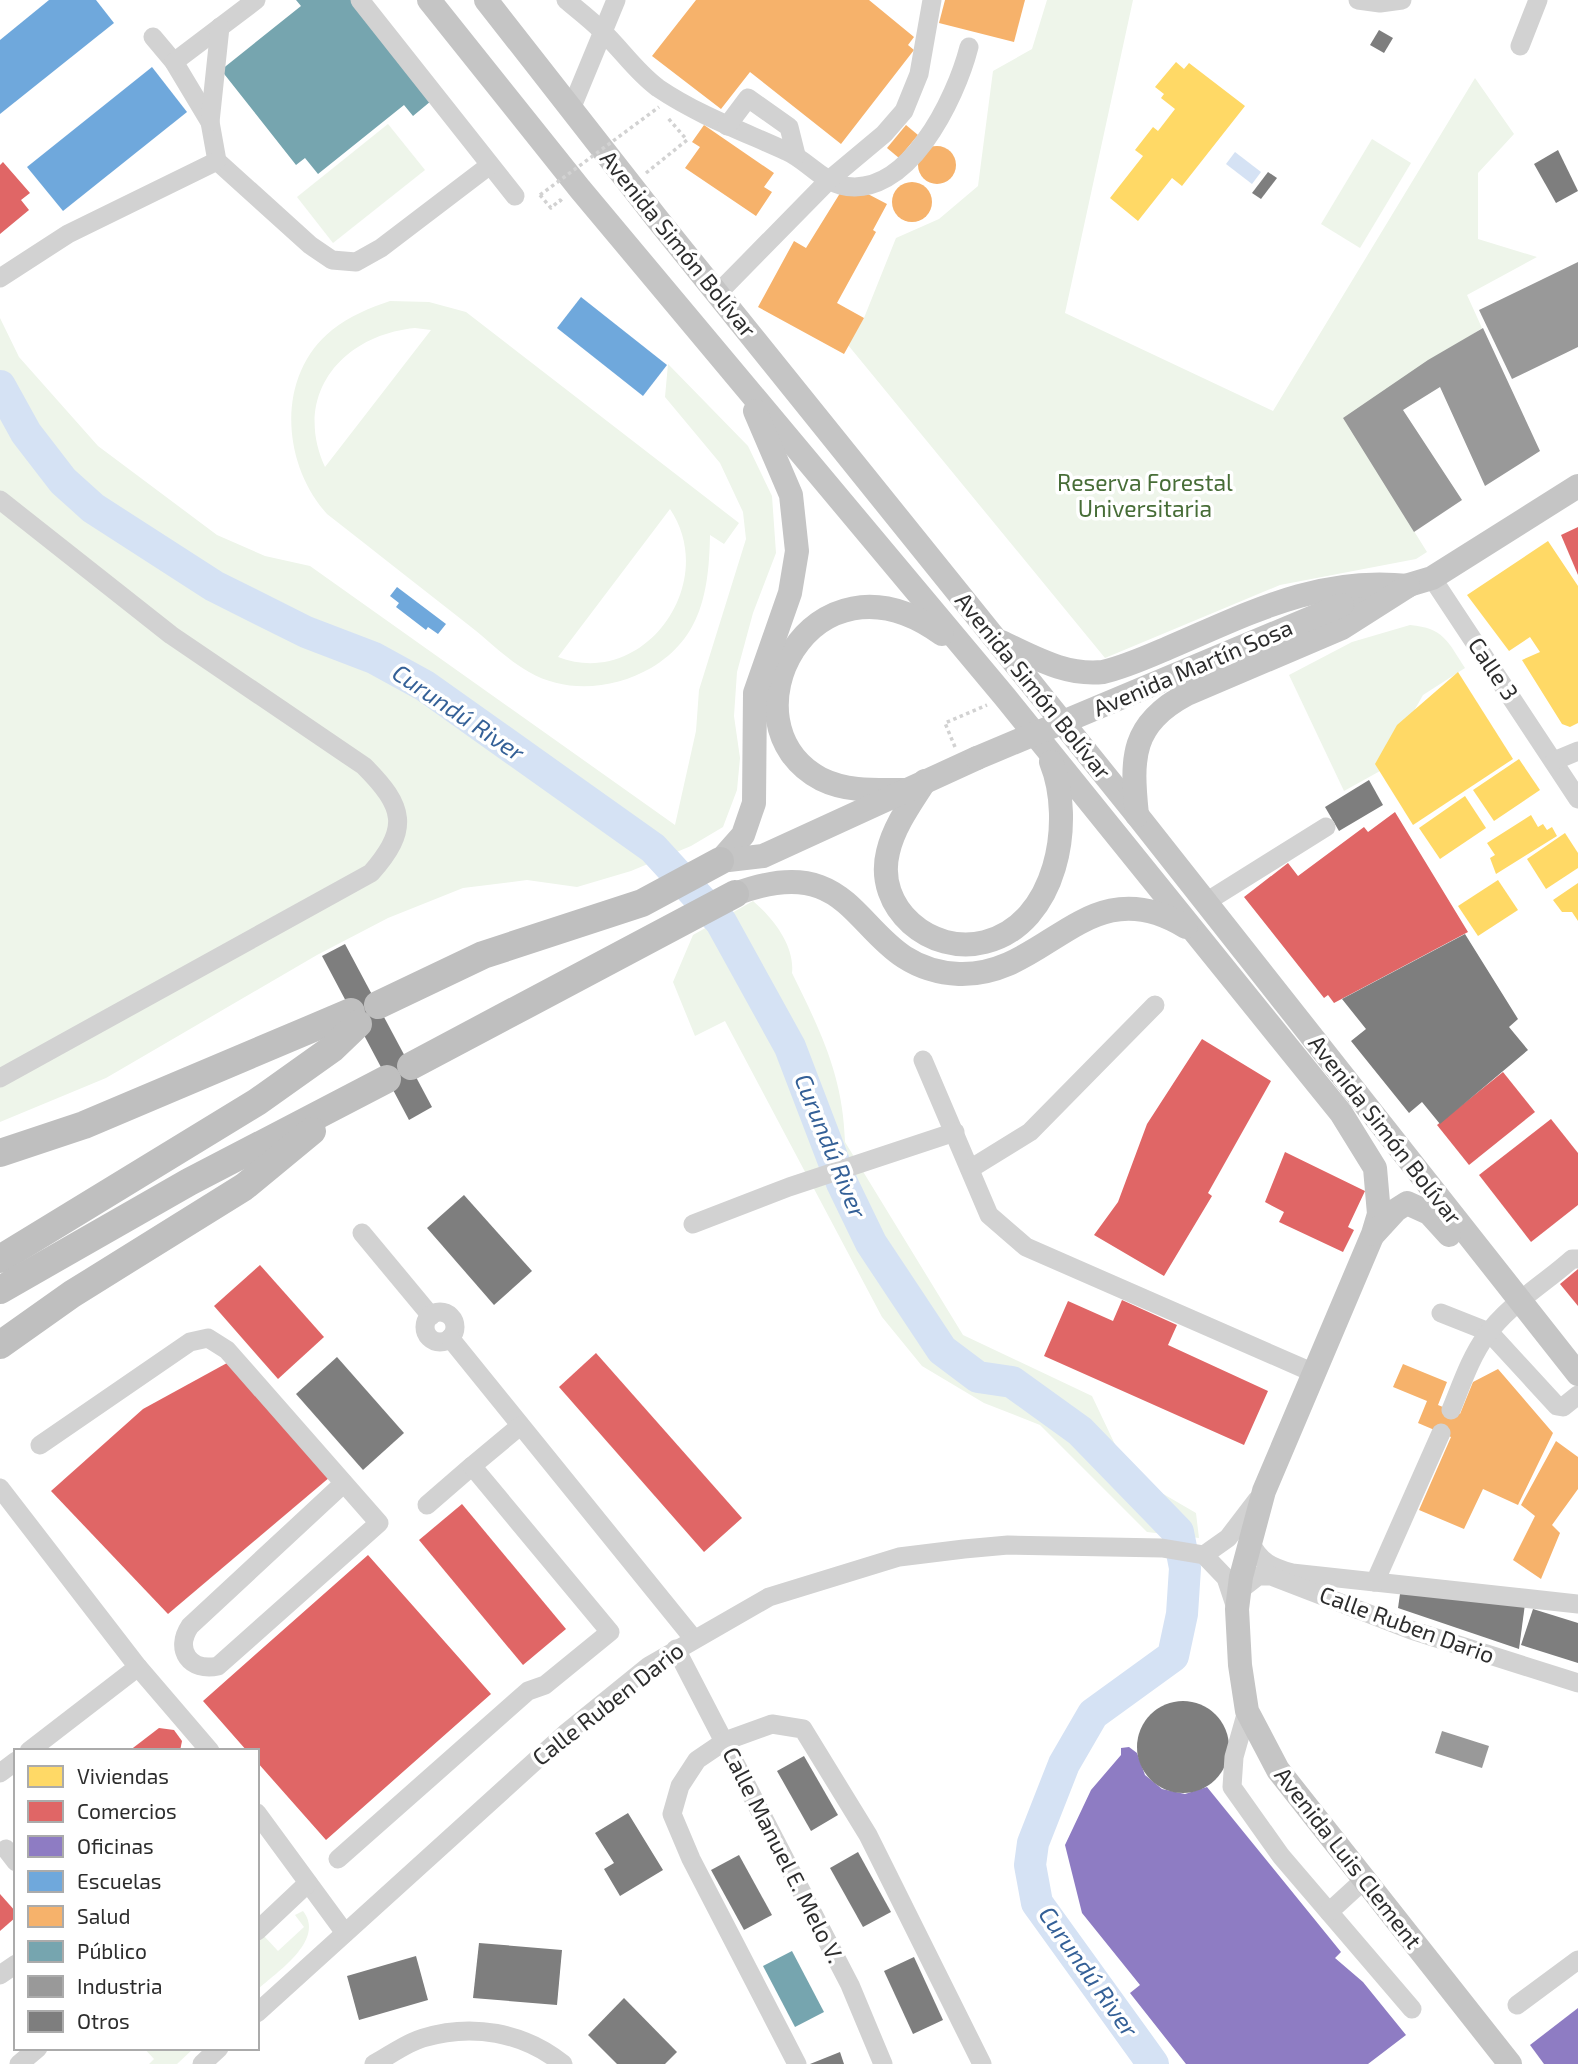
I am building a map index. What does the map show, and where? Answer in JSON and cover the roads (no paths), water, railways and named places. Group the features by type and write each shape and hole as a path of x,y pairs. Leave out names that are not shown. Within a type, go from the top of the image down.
{"highway":[{"path":"0,1153 84,1125 362,1014 484,955 642,903 717,863"},
{"path":"0,1290 189,1182 733,896"},
{"path":"0,1259 257,1102 333,1048 362,1014"},
{"path":"0,1345 72,1294 244,1187 354,1097"}],"main road":[{"name":"Avenida Simón Bolívar","path":"429,0 580,189 1005,697 1341,1112 1375,1168 1379,1214 1373,1234"},
{"name":"Avenida Simón Bolívar","path":"486,0 1137,814 1578,1374"},
{"path":"717,863 743,835 754,803 755,693 790,593 798,534 791,495 774,451 752,405 720,354"},
{"name":"Avenida Martín Sosa","path":"717,863 763,856 969,761 1342,605 1432,578 1578,486"},
{"path":"995,639 1060,668 1080,673 1103,672 1295,596 1345,584 1374,582 1408,586"},
{"path":"1137,814 1133,768 1137,746 1149,722 1164,707 1187,694 1342,628 1408,586"},
{"path":"968,653 917,618 891,608 869,605 849,608 819,621 801,638 787,660 780,683 778,712 784,738 809,771 833,784 862,790 915,785 891,842 886,866 890,893 912,926 932,938 960,944 985,943 1010,930 1032,910 1054,864 1062,815 1057,779 1044,745"},
{"name":"Avenida Martín Sosa","path":"733,896 763,856"},
{"path":"733,896 783,880 818,885 842,899 898,954 926,968 957,974 1003,967 1081,920 1115,910 1161,913 1196,932"},
{"path":"1373,1234 1401,1206 1414,1204 1429,1213 1480,1270 1517,1298"},
{"name":"Avenida Luis Clement","path":"1373,1234 1264,1490 1250,1542 1238,1599 1240,1665 1247,1711 1278,1770 1510,2064"}],"street":[{"path":"174,62 256,0"},
{"path":"360,0 515,196"},
{"path":"566,0 603,31 656,86 727,126 796,155 829,180 841,185 862,187 881,182 898,170 935,126 961,81 969,47"},
{"path":"571,109 616,0"},
{"path":"719,292 829,180 884,134 904,111 924,54 932,0"},
{"path":"1358,0 1380,3 1402,0"},
{"path":"1520,46 1538,0"},
{"path":"220,27 210,122 217,161 310,245 332,260 356,262 380,248 490,165"},
{"path":"153,37 174,62 210,122"},
{"path":"727,126 742,103 748,98 755,100 789,127 796,155"},
{"path":"0,278 68,234 217,161"},
{"path":"0,500 171,635 364,766 387,788 395,808 399,831 389,853 371,873 0,1078"},
{"name":"Calle 3","path":"1432,578 1578,799"},
{"path":"1554,761 1578,751"},
{"path":"1206,902 1326,827"},
{"path":"970,1169 1030,1132 1155,1005"},
{"path":"923,1060 989,1215 1026,1247 1314,1373"},
{"path":"693,1224 789,1187 955,1132"},
{"name":"Calle Manuel E. Melo V.","path":"362,1233 431,1316 426,1327 429,1336 436,1341 450,1338 520,1426 684,1644 725,1741 850,1985 883,2064"},
{"path":"1451,1410 1489,1332 1517,1298 1572,1259 1578,1259"},
{"path":"1441,1312 1489,1332 1555,1404 1563,1407 1578,1395"},
{"path":"40,1445 190,1342 208,1338 227,1350 379,1522 218,1666 205,1669 193,1663 183,1651 182,1638 190,1626 344,1483"},
{"path":"427,1505 520,1426"},
{"path":"1361,1609 1356,1598 1390,1550 1441,1433"},
{"path":"338,1859 528,1691 545,1685 610,1632 472,1466"},
{"path":"0,1488 204,1749"},
{"path":"1238,1599 1226,1578 1201,1554 1241,1524 1264,1490"},
{"path":"1250,1542 1257,1555 1268,1565 1278,1569 1578,1604"},
{"name":"Calle Ruben Dario","path":"259,2011 565,1734 649,1666 769,1597 899,1557 1008,1545 1162,1548 1201,1554"},
{"name":"Calle Ruben Dario","path":"1238,1599 1258,1576 1271,1576 1411,1630 1578,1683"},
{"path":"32,1749 138,1667"},
{"path":"1247,1711 1234,1758 1232,1787 1281,1856 1412,2009"},
{"path":"797,2064 691,1859 672,1814 680,1786 697,1760 725,1741 772,1724 803,1729 868,1835 982,2064"},
{"path":"259,1816 345,1933"},
{"path":"1329,1912 1364,1880"},
{"path":"259,1929 308,1883"},
{"path":"1517,2006 1578,1960"},
{"path":"374,2064 421,2038 488,2031 519,2039 546,2051 562,2064"},
{"path":"19,2064 36,2050"},
{"path":"202,2064 217,2050"}],"water":[{"path":"1235,152 1261,172 1252,184 1226,164"}],"waterway":[{"name":"Curundú River","path":"0,386 26,433 63,481 93,508 214,586 306,632 374,658 425,686 653,848 721,922 790,1047 842,1183 871,1243 942,1350 978,1377 1012,1382 1080,1431 1178,1532 1185,1568 1182,1614 1173,1656 1093,1714 1064,1764 1033,1843 1030,1865 1037,1903 1153,2064"}],"park label":[{"name":"Reserva Forestal Universitaria","path":"1145,496"}]}
